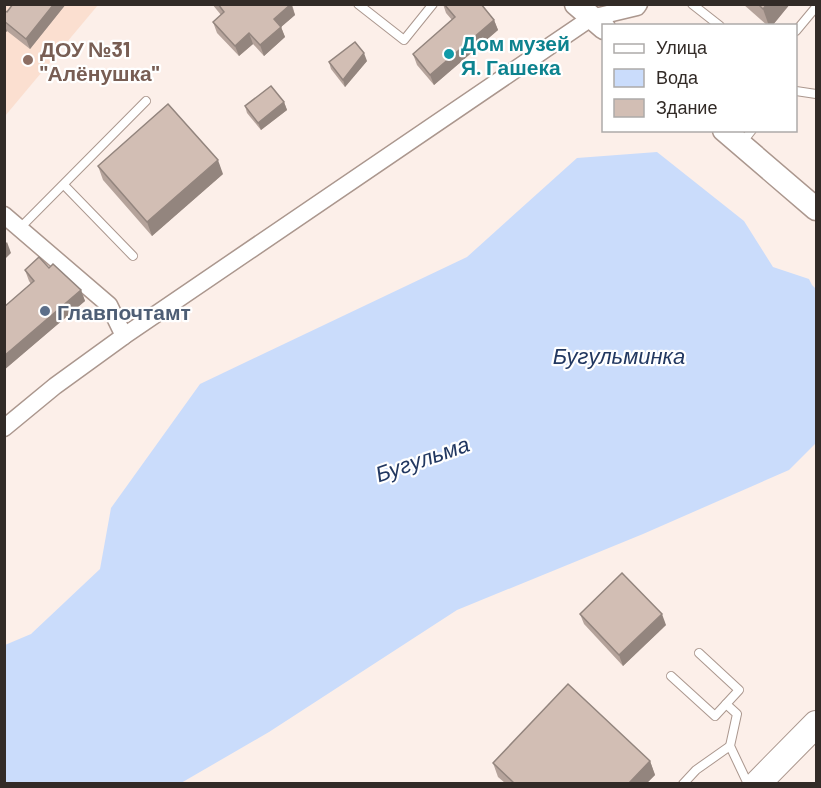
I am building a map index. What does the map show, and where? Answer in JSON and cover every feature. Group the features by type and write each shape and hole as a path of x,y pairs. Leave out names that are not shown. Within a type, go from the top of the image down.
{"main road":[{"path":"757,783 816,724"}],"street":[{"path":"4,428 55,386 124,336 590,17 637,7 639,4"},
{"path":"739,135 816,209"},
{"path":"4,215 109,304 124,336"}],"lane":[{"path":"358,4 404,40 433,4"},
{"path":"692,4 717,24"},
{"path":"797,29 816,7"},
{"path":"797,91 816,94"},
{"path":"20,228 146,101"},
{"path":"64,184 133,256"},
{"path":"671,676 715,716 739,690 699,653"},
{"path":"726,704 738,714 730,746 748,783"},
{"path":"683,783 696,770 730,746"}],"shaded area":[{"name":"ДОУ №31 \"Алёнушка\"","path":"5,5 98,5 5,116"}],"water":[{"name":"Бугульминка","path":"657,152 744,221 773,267 809,279 816,289 816,443 789,470 643,534 457,610 269,732 181,783 5,783 5,645 31,634 100,569 111,508 200,384 467,257 577,158"}],"building":[{"path":"13,4 54,4 26,39 4,21 4,10 7,12"},
{"path":"218,4 291,4 274,19 281,27 260,45 249,33 235,46 213,22 224,12"},
{"name":"Дом музей Я. Гашека","path":"444,4 481,4 494,20 430,75 413,54 455,17"},
{"path":"355,42 364,53 343,80 329,62"},
{"path":"271,86 284,102 258,123 245,106"},
{"path":"168,104 218,160 147,222 98,166"},
{"name":"Главпочтамт","path":"39,257 49,268 53,264 81,290 4,356 4,307 34,281 25,270"},
{"path":"622,573 662,614 619,655 580,614"},
{"path":"568,684 650,761 629,783 514,783 493,763"}],"place":[{"name":"Дом музей Я. Гашека","path":"449,54"},
{"name":"ДОУ №31 \"Алёнушка\"","path":"28,60"},
{"name":"Главпочтамт","path":"45,311"}],"water label":[{"name":"Бугульма","path":"422,458"}]}
